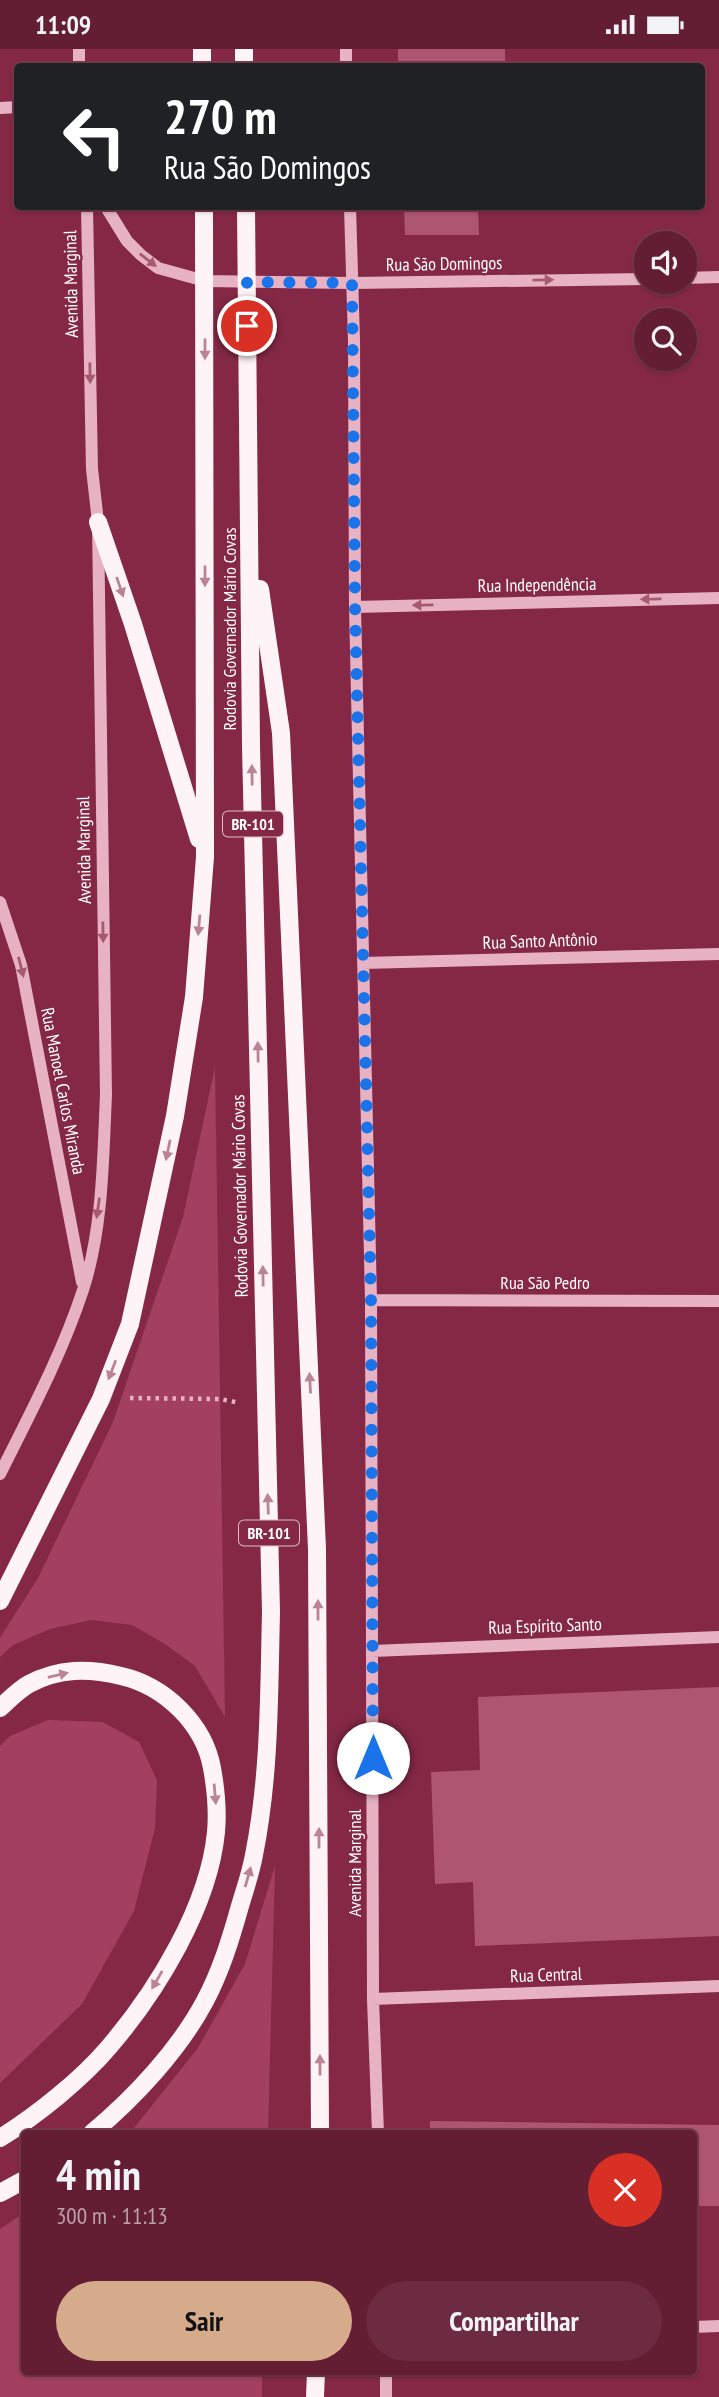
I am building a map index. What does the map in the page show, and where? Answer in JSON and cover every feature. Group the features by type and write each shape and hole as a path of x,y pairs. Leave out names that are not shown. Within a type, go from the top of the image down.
{"main road":[{"name":"Rodovia Governador Mário Covas","path":"0,1601 101,1399 130,1324 175,1116 194,997 205,857 204,210"},
{"name":"Rodovia Governador Mário Covas","path":"96,2130 118,2111 168,2056 205,2001 230,1942 254,1856 268,1729 271,1612 251,746 246,210"},
{"path":"98,522 133,624 205,857"},
{"path":"251,527 282,733 317,1549 320,2130"},
{"path":"0,1708 27,1685 57,1673 93,1670 131,1678 168,1698 197,1728 209,1753 217,1795 216,1833 191,1921 146,1999 108,2049 25,2123 0,2139"},
{"path":"0,2193 21,2182"},
{"path":"315,2397 316,2375"}],"street":[{"name":"Avenida Marginal","path":"0,1474 44,1387 83,1289 93,1247 103,1178 106,1095 98,522 92,469 87,210"},
{"name":"Rua São Domingos","path":"108,210 127,241 158,268 205,281 352,283 634,279"},
{"name":"Avenida Marginal","path":"350,210 355,607 371,1300 373,1999 378,2130"},
{"path":"697,278 719,277"},
{"name":"Rua Independência","path":"355,607 719,598"},
{"name":"Rua Manoel Carlos Miranda","path":"0,902 21,965 83,1289"},
{"name":"Rua Santo Antônio","path":"363,963 719,954"},
{"name":"Rua São Pedro","path":"371,1300 719,1301"},
{"name":"Rua Espírito Santo","path":"372,1651 719,1637"},
{"name":"Rua Central","path":"373,1999 719,1986"},
{"path":"697,2327 719,2326"},
{"path":"386,2375 386,2397"}],"path":[{"path":"101,1399 220,1399 265,1408"}],"shaded area":[{"path":"215,1067 225,1717 195,1666 132,1625 91,1620 50,1629 13,1645 0,1657 0,1638 38,1578 113,1422 183,1217"},
{"path":"48,1720 103,1722 139,1742 157,1780 155,1828 134,1911 82,2004 0,2083 0,1746 10,1736"},
{"path":"275,1866 268,2130 132,2130 198,2048 245,1964"},
{"path":"21,2215 21,2375 262,2375 262,2397 0,2397 0,2229"}],"building":[{"path":"398,49 505,49 505,63 398,63"},
{"path":"404,210 478,210 479,235 405,235"},
{"path":"719,1687 719,1936 475,1946 473,1882 435,1884 431,1772 480,1770 478,1697"},
{"path":"430,2121 719,2125 719,2206 697,2206 697,2130 430,2130"}],"route":[{"path":"247,326 247,282 352,283 355,607 371,1300 373,1758"}]}
